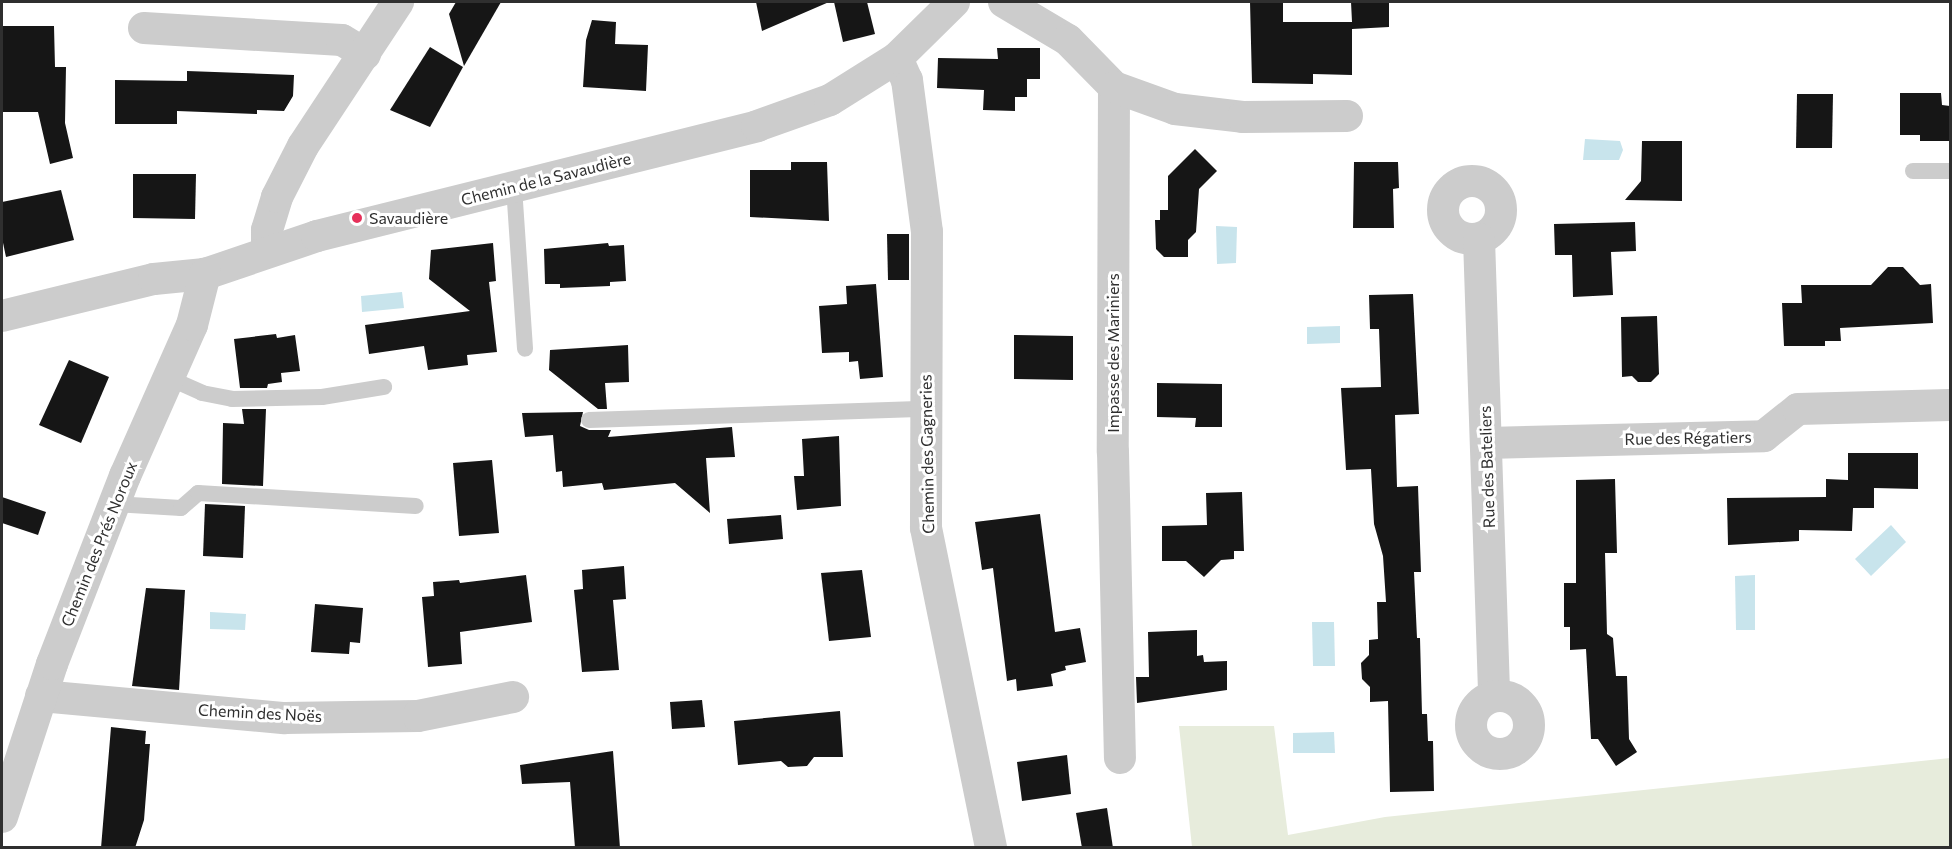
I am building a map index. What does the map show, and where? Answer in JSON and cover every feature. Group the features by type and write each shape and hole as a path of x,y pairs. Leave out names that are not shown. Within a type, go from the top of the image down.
{"street":[{"path":"267,250 267,230 277,197 303,146 398,2"},
{"path":"1004,2 1068,40 1114,87 1175,109 1243,117 1347,116"},
{"name":"Chemin de la Savaudière","path":"2,316 154,279 205,274 267,250 757,126 830,100 897,58 937,8"},
{"path":"144,28 342,40 365,54"},
{"name":"Chemin des Gagneries","path":"897,58 907,80 927,232 926,528 991,848"},
{"name":"Impasse des Mariniers","path":"1114,87 1113,452 1119,758"},
{"name":"Rue des Bateliers","path":"1479,239 1494,694"},
{"name":"Chemin des Prés Noroux","path":"2,817 41,696 114,504 192,325 205,274"},
{"name":"Rue des Régatiers","path":"1487,443 1764,436 1798,409 1950,405"},
{"name":"Chemin des Noës","path":"41,696 285,718 418,716 513,697"}],"lane":[{"path":"1913,171 1950,171"},
{"path":"514,187 525,350"},
{"path":"169,378 202,393 232,399 321,397 384,387"},
{"path":"589,420 926,409"},
{"path":"114,504 181,508 198,494 416,506"}],"green space":[{"path":"1179,726 1274,726 1288,835 1385,817 1950,758 1950,847 1192,847"}],"water":[{"path":"1585,139 1620,141 1623,150 1619,160 1583,160"},
{"path":"1216,226 1237,227 1236,263 1217,264"},
{"path":"402,292 404,308 362,312 361,296"},
{"path":"1340,326 1340,343 1307,344 1307,327"},
{"path":"1891,525 1906,542 1871,576 1855,559"},
{"path":"1755,575 1755,630 1736,630 1735,576"},
{"path":"210,612 246,614 245,630 210,629"},
{"path":"1312,622 1334,622 1335,666 1313,666"},
{"path":"1334,732 1335,753 1293,753 1293,733"}],"building":[{"path":"456,2 501,2 464,66 449,14"},
{"path":"756,2 829,2 762,31"},
{"path":"834,2 867,2 875,34 843,42"},
{"path":"1250,2 1283,2 1283,22 1352,22 1351,2 1389,2 1389,27 1352,29 1352,75 1313,74 1313,84 1252,83"},
{"path":"592,20 616,22 615,44 648,45 646,91 583,87 586,40"},
{"path":"2,26 54,26 55,67 66,67 65,123 73,158 50,164 38,112 2,112"},
{"path":"430,47 463,67 430,127 390,110"},
{"path":"997,48 1040,48 1040,79 1027,79 1027,97 1015,97 1015,111 983,110 984,90 937,88 938,58 998,59"},
{"path":"187,71 294,75 293,96 284,111 257,110 257,114 177,111 177,124 115,124 115,80 187,81"},
{"path":"1900,93 1941,93 1942,105 1950,106 1950,141 1920,141 1920,135 1900,135"},
{"path":"1797,94 1833,94 1832,148 1796,148"},
{"path":"1642,141 1682,141 1682,201 1625,200 1641,181"},
{"path":"1195,149 1217,171 1199,189 1196,232 1188,240 1188,257 1164,257 1156,249 1155,220 1160,220 1160,210 1168,210 1168,176"},
{"path":"791,162 827,162 829,221 750,217 750,170 791,170"},
{"path":"1354,162 1398,162 1399,188 1393,189 1394,228 1353,228"},
{"path":"133,174 196,174 195,219 133,218"},
{"path":"61,190 74,240 6,257 2,238 2,202"},
{"path":"1635,222 1636,251 1611,252 1613,295 1573,297 1572,255 1555,255 1554,224"},
{"path":"887,234 909,234 909,280 888,280"},
{"path":"493,243 496,281 489,282 497,352 467,355 468,365 428,370 424,346 369,354 365,325 470,311 429,279 431,250"},
{"path":"608,243 609,246 624,245 626,281 610,282 610,286 560,288 560,284 545,284 544,249"},
{"path":"1888,267 1903,267 1920,285 1931,284 1933,323 1840,328 1841,341 1825,341 1825,346 1784,346 1782,303 1802,303 1801,285 1871,285"},
{"path":"876,284 883,377 860,379 858,361 849,362 849,352 822,353 819,306 847,304 846,286"},
{"path":"1413,294 1419,414 1395,415 1397,487 1418,486 1421,572 1414,572 1417,638 1420,638 1422,714 1427,714 1428,741 1433,741 1434,791 1390,792 1388,701 1370,702 1370,687 1362,679 1361,663 1369,655 1369,640 1378,639 1377,602 1386,602 1383,556 1374,524 1371,469 1346,470 1341,388 1381,387 1379,329 1370,329 1369,295"},
{"path":"1657,316 1659,374 1651,382 1638,382 1632,376 1622,377 1621,317"},
{"path":"276,334 277,338 295,335 300,371 281,373 282,382 268,384 267,388 240,388 234,339"},
{"path":"1014,335 1073,336 1073,380 1014,379"},
{"path":"628,345 629,382 605,383 607,409 598,409 549,370 550,350"},
{"path":"69,360 109,377 81,443 39,425"},
{"path":"1157,383 1222,384 1222,427 1195,427 1196,418 1157,417"},
{"path":"242,409 266,409 263,486 222,484 223,423 244,424"},
{"path":"583,412 580,426 589,430 611,430 608,437 732,427 735,457 706,458 710,513 675,483 604,490 602,483 563,487 562,471 556,472 553,435 525,437 522,413"},
{"path":"839,436 841,506 797,510 794,476 804,476 802,439"},
{"path":"1848,453 1918,453 1918,489 1874,488 1874,508 1853,508 1852,531 1799,530 1799,541 1728,545 1727,498 1826,497 1826,479 1848,480"},
{"path":"492,460 499,533 459,536 453,463"},
{"path":"1615,479 1617,553 1605,553 1607,634 1613,638 1616,676 1627,676 1629,739 1637,752 1616,766 1598,739 1591,739 1586,649 1570,650 1570,627 1564,627 1564,583 1576,583 1576,480"},
{"path":"1242,492 1244,551 1234,551 1234,559 1221,560 1204,577 1186,561 1162,561 1162,526 1207,525 1206,493"},
{"path":"2,497 46,512 38,535 2,523"},
{"path":"205,504 245,506 243,558 203,556"},
{"path":"1040,514 1055,632 1080,628 1086,662 1065,666 1066,670 1051,674 1053,686 1017,691 1016,679 1007,681 993,568 982,570 975,522"},
{"path":"781,515 783,539 729,544 727,519"},
{"path":"624,566 626,599 613,600 619,670 582,672 574,590 583,589 582,570"},
{"path":"862,570 871,637 829,641 821,573"},
{"path":"526,575 532,622 460,632 462,664 428,667 422,597 434,596 433,582 459,580 460,583"},
{"path":"146,588 185,590 179,690 132,686"},
{"path":"315,604 363,608 360,643 350,642 349,654 311,652"},
{"path":"1197,630 1197,656 1203,655 1204,662 1227,661 1227,690 1137,703 1136,677 1149,677 1148,632"},
{"path":"702,700 705,727 672,729 670,702"},
{"path":"840,711 843,757 814,757 807,766 788,767 781,761 738,765 734,721"},
{"path":"111,727 146,731 145,744 150,744 144,820 135,848 101,848"},
{"path":"613,751 620,848 575,848 570,782 522,784 520,765"},
{"path":"1067,755 1071,794 1022,801 1017,762"},
{"path":"1107,808 1113,848 1082,848 1076,813"}],"place":[{"name":"Savaudière","path":"357,218"}]}
